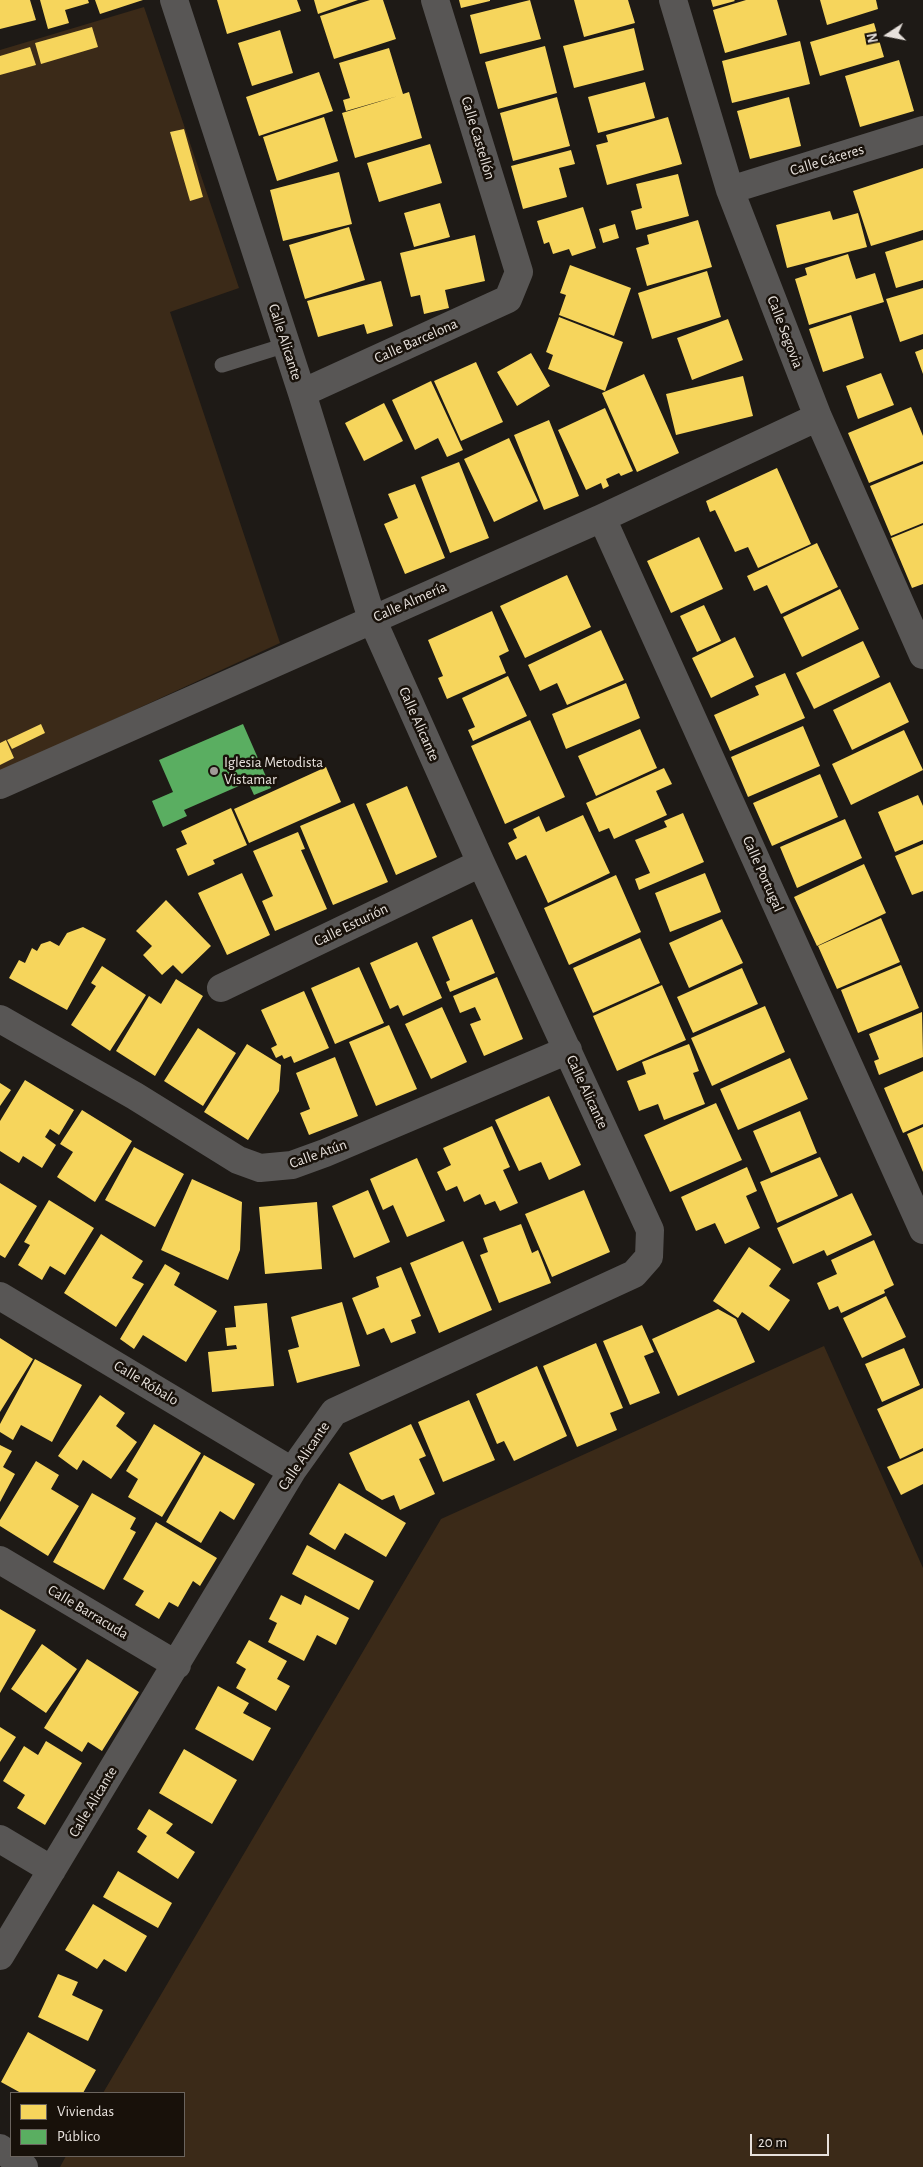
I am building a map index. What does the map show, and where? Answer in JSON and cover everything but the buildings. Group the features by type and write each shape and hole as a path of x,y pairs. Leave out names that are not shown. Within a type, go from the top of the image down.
{"street":[{"name":"Calle Alicante","path":"0,1956 177,1665 292,1471 334,1412 634,1274 649,1257 650,1230 481,863 372,619 302,393 174,0"},
{"name":"Calle Castellón","path":"435,0 519,272 517,276"},
{"name":"Calle Segovia","path":"673,0 730,190 818,417 923,656"},
{"name":"Calle Cáceres","path":"730,190 923,130"},
{"name":"Calle Barcelona","path":"302,393 508,299 517,276"},
{"name":"Calle Almería","path":"0,784 602,518 818,417"},
{"name":"Calle Portugal","path":"602,518 923,1230"},
{"name":"Calle Esturión","path":"221,988 481,863"},
{"name":"Calle Atún","path":"0,1019 134,1096 238,1160 260,1168 292,1166 326,1153 568,1050"},
{"name":"Calle Róbalo","path":"0,1296 292,1471"},
{"name":"Calle Barracuda","path":"0,1560 177,1665"},
{"path":"0,1839 52,1870"},
{"path":"0,2148 10,2156"},
{"path":"11,2157 24,2167"}],"lane":[{"path":"222,365 286,345"}],"shaded area":[{"path":"144,7 239,288 170,312 280,643 0,772 0,50"},
{"path":"824,1346 923,1568 923,2167 60,2167 65,2157 185,2157 185,2092 104,2092 441,1519"}],"place":[{"name":"Iglesia Metodista Vistamar","path":"214,771"}]}
